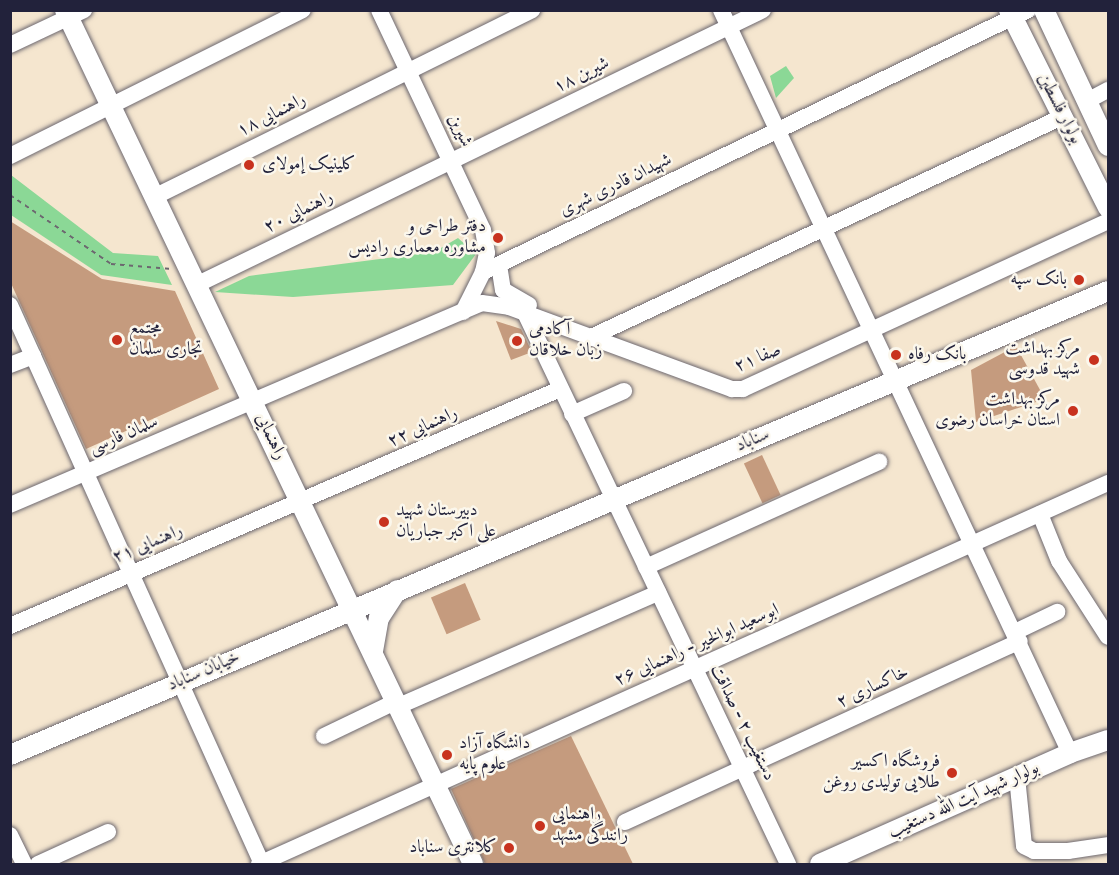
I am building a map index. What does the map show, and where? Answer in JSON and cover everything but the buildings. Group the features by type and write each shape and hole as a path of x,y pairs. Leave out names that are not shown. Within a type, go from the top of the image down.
{"main road":[{"name":"بولوار فلسطین","path":"1044,10 1108,146"},
{"name":"راهنمایی","path":"73,13 110,106 437,784 473,864"},
{"name":"بولوار فلسطین","path":"1017,13 1062,117 1108,208"},
{"name":"سناباد","path":"397,590 1108,291"},
{"name":"خیابان سناباد","path":"10,755 397,590"},
{"path":"373,651 379,618 397,590"},
{"name":"بولوار شهید آیت الله دستغیب","path":"820,864 1070,753 1108,740"}],"street":[{"path":"10,156 303,10"},
{"name":"شیرین","path":"379,10 483,230 487,253 483,272"},
{"name":"راهنمایی ۱۸","path":"154,197 532,10"},
{"path":"721,10 779,128 872,332 1018,637 1070,753"},
{"name":"شیرین ۱۸","path":"451,161 763,10"},
{"path":"10,45 73,13"},
{"name":"شهیدان قادری شهری","path":"483,272 1017,13"},
{"path":"1087,101 1108,90"},
{"path":"589,338 825,230 1062,117"},
{"name":"راهنمایی ۲۰","path":"193,278 451,161"},
{"name":"صفا ۲۱","path":"463,312 482,303 525,313 732,389 744,388 872,332 1108,221"},
{"path":"499,265 503,290 514,299 573,323 597,325 659,298 679,297"},
{"path":"252,402 463,312 483,272"},
{"path":"10,305 261,864"},
{"path":"525,313 612,501"},
{"path":"10,365 33,356"},
{"name":"راهنمایی ۲۲","path":"301,503 560,389"},
{"path":"572,414 624,391"},
{"name":"سلمان فارسی","path":"10,505 252,402"},
{"path":"646,567 879,462"},
{"name":"ابوسعید ابوالخیر - راهنمایی ۲۶","path":"261,864 1108,483"},
{"name":"دستغیب ۲ - صداقت","path":"612,501 788,864"},
{"name":"راهنمایی ۲۱","path":"10,626 301,503"},
{"path":"1040,513 1059,561 1105,619 1108,638"},
{"path":"324,736 658,593"},
{"name":"خاکساری ۲","path":"625,822 743,770 1018,637 1057,612"},
{"path":"1017,777 1024,846 1034,851 1069,858 1108,845"},
{"path":"38,864 108,832"},
{"path":"10,835 24,864"}],"path":[{"path":"10,195 111,264 193,278"}],"green space":[{"path":"786,66 794,78 776,98 770,76"},
{"path":"11,175 113,253 158,256 172,285 101,275 11,215"},
{"path":"458,238 476,254 453,285 293,297 215,292 249,276 434,252"}],"place":[{"name":"کلینیک إمولای","path":"249,165"},
{"name":"دفتر طراحی و مشاوره معماری رادیس","path":"498,238"},
{"name":"بانک سپه","path":"1079,280"},
{"name":"مجتمع تجاری سلمان","path":"117,340"},
{"name":"آکادمی زبان خلاقان","path":"517,341"},
{"name":"بانک رفاه","path":"896,355"},
{"name":"مرکز بهداشت شهید قدوسی","path":"1094,360"},
{"name":"مرکز بهداشت استان خراسان رضوی","path":"1073,411"},
{"name":"دبیرستان شهید علی اکبر جباریان","path":"384,522"},
{"name":"دانشگاه آزاد علوم پایه","path":"447,755"},
{"name":"فروشگاه اکسیر طلایی تولیدی روغن","path":"952,773"},
{"name":"راهنمایی رانندگی مشهد","path":"540,826"},
{"name":"کلانتری سناباد","path":"509,848"}]}
